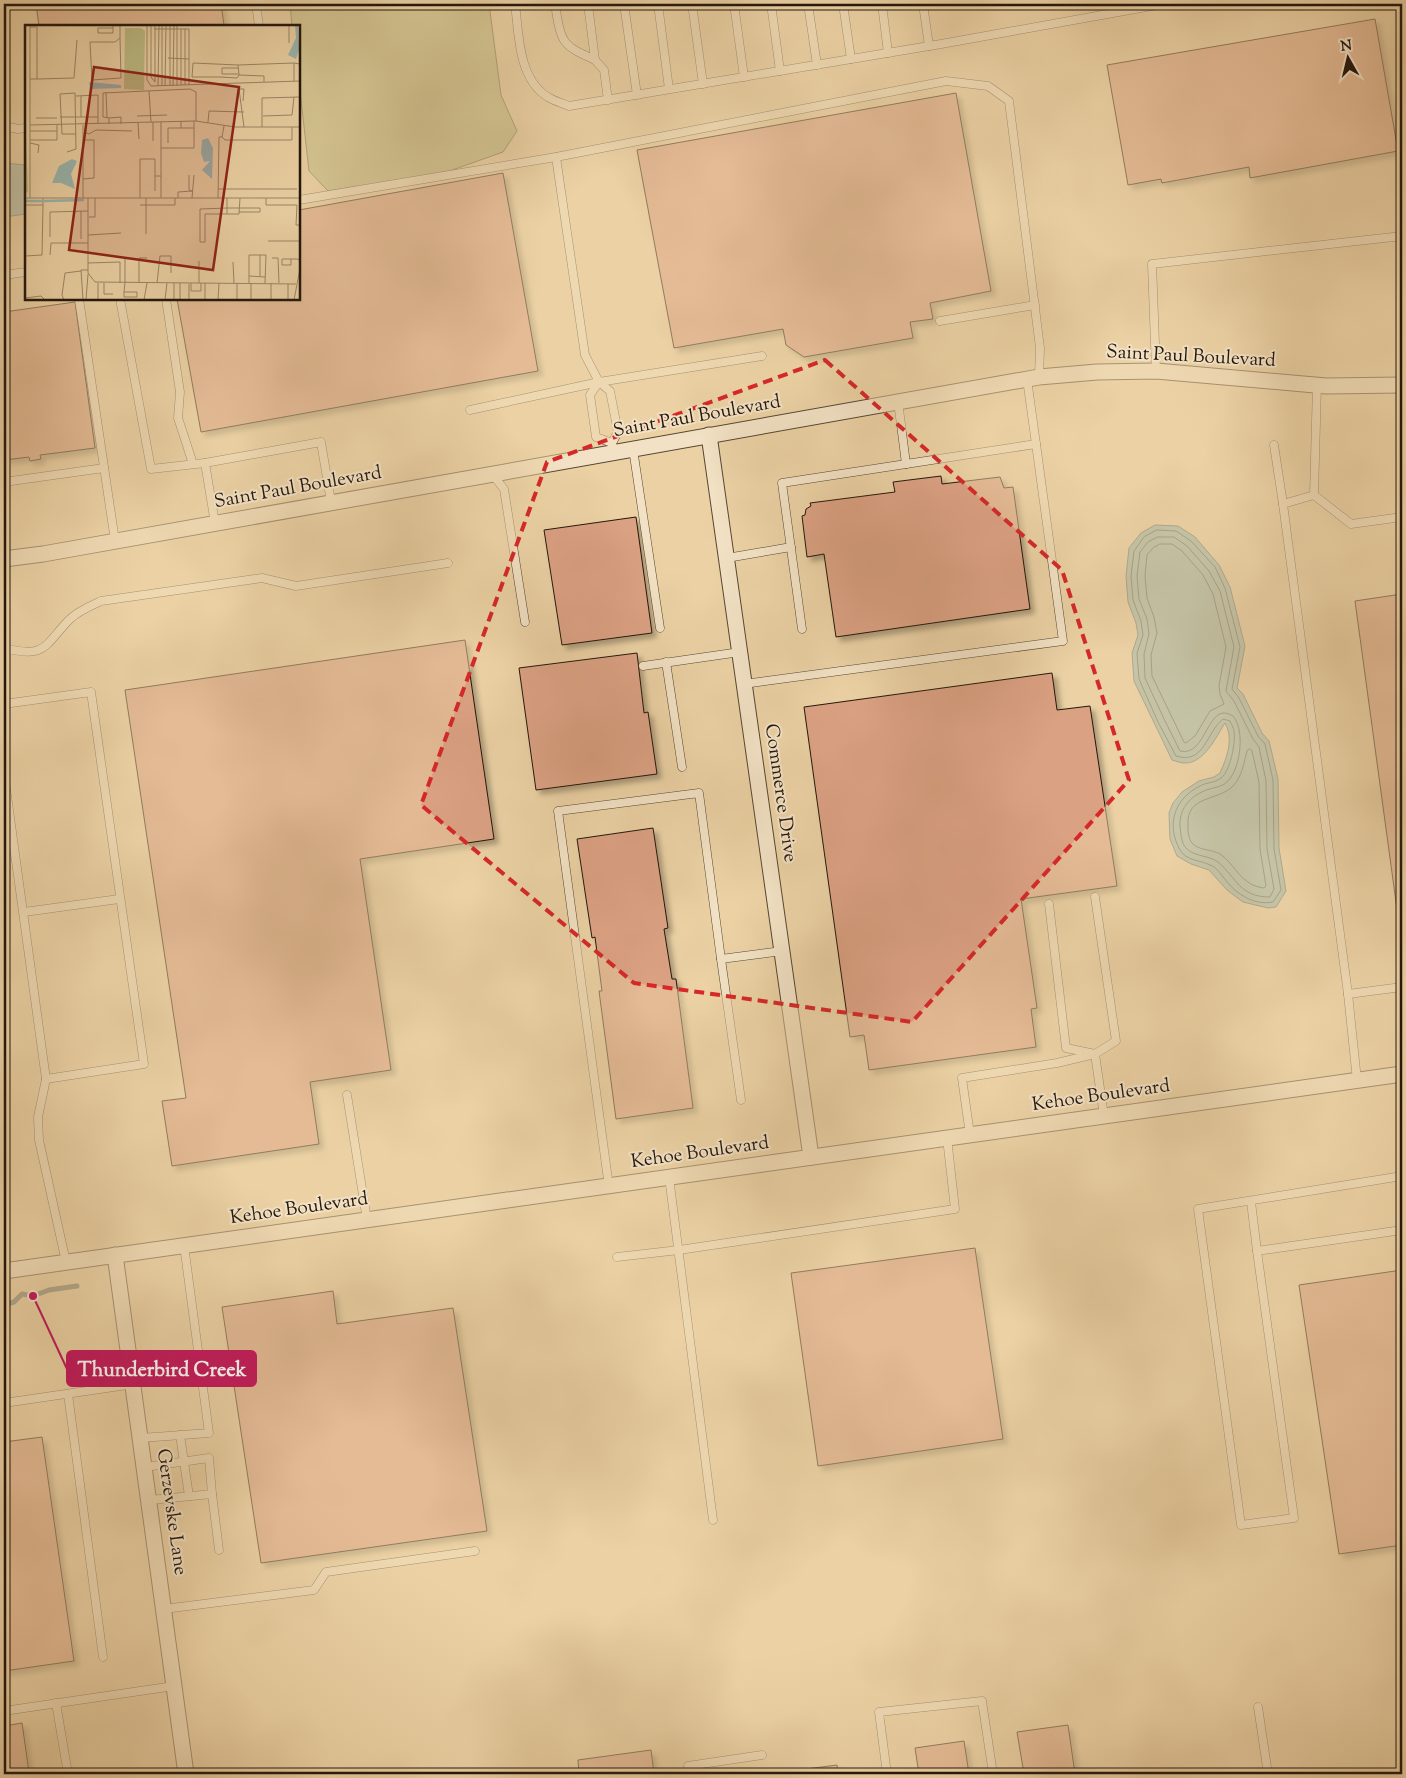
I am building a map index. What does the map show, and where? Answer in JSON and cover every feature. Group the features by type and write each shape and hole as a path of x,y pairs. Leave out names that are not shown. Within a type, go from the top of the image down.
{"street":[{"name":"Saint Paul Boulevard","path":"4,559 492,474 613,447 634,449 1033,378 1097,372 1156,371 1317,385 1402,386"},
{"name":"Commerce Drive","path":"709,435 811,1157"},
{"name":"Kehoe Boulevard","path":"4,1271 1402,1074"},
{"name":"Gerzevske Lane","path":"115,1255 186,1774"}],"lane":[{"path":"256,4 260,25"},
{"path":"515,4 522,53 530,80 547,96 569,106 851,60 1163,4"},
{"path":"555,4 564,40 574,49 595,60 604,70 608,100"},
{"path":"588,4 595,60"},
{"path":"624,4 637,95"},
{"path":"658,4 669,89"},
{"path":"692,4 703,84"},
{"path":"734,4 744,77"},
{"path":"771,4 780,71"},
{"path":"808,4 817,65"},
{"path":"843,4 851,60"},
{"path":"882,4 888,53"},
{"path":"923,4 929,46"},
{"path":"300,200 556,156 946,82 988,86 1009,102 1040,348 1033,378 1036,444 1063,641 744,684"},
{"path":"4,126 18,129 25,128"},
{"path":"556,156 585,355 599,382 610,391 618,432 613,447 596,437 590,395 599,382"},
{"path":"1156,371 1152,264 1402,236"},
{"path":"4,275 25,272"},
{"path":"79,300 115,541"},
{"path":"120,300 152,468 193,464 321,442 331,502"},
{"path":"166,300 180,392 178,418 193,464"},
{"path":"940,321 1035,305"},
{"path":"470,410 599,382 762,356"},
{"path":"1314,495 1317,385"},
{"path":"898,401 906,464"},
{"path":"802,629 782,483 1036,444"},
{"path":"1274,445 1348,994 1357,1080"},
{"path":"634,449 660,628"},
{"path":"205,462 215,523"},
{"path":"4,482 104,468"},
{"path":"492,474 504,490 525,622"},
{"path":"1283,504 1314,495"},
{"path":"1314,495 1350,524 1402,517"},
{"path":"726,558 791,547"},
{"path":"4,648 22,652 38,650 50,643 70,618 85,608 101,601 262,578 296,586 448,563"},
{"path":"644,666 740,652"},
{"path":"666,662 682,767"},
{"path":"4,704 91,692 144,1064 46,1079"},
{"path":"4,774 46,1079 38,1117 39,1140 66,1262"},
{"path":"609,1186 558,811 699,794 741,1100"},
{"path":"970,1135 962,1078 1058,1063 1095,1054 1116,1041 1095,897"},
{"path":"24,912 119,899"},
{"path":"1049,904 1066,1048 1095,1054"},
{"path":"721,959 782,951"},
{"path":"1348,994 1402,987"},
{"path":"1095,1054 1104,1116"},
{"path":"347,1095 367,1220"},
{"path":"617,1257 679,1250 955,1209 947,1138"},
{"path":"1251,1202 1294,1518 1242,1525 1198,1209 1251,1202 1402,1176"},
{"path":"669,1177 713,1520"},
{"path":"1257,1251 1402,1230"},
{"path":"141,1438 209,1433 184,1245"},
{"path":"4,1403 134,1384"},
{"path":"68,1394 103,1657"},
{"path":"180,1435 189,1496"},
{"path":"145,1467 209,1458 219,1550"},
{"path":"150,1500 212,1494"},
{"path":"164,1609 314,1590 326,1572 475,1551"},
{"path":"4,1711 174,1686"},
{"path":"887,1774 879,1712 982,1701 993,1774"},
{"path":"56,1704 68,1774"},
{"path":"1258,1707 1268,1774"},
{"path":"689,1774 688,1766 762,1755"}],"highlighted area":[{"path":"825,360 1062,570 1129,780 912,1022 634,983 421,805 547,462"}],"shaded area":[{"path":"290,4 489,4 501,95 517,131 503,152 441,174 328,191 309,171 300,91 300,25 292,25"}],"water":[{"path":"4,163 25,165 25,214 4,217"},
{"path":"1155,525 1178,526 1195,537 1219,565 1230,587 1245,646 1237,688 1243,694 1262,733 1269,741 1278,779 1279,848 1286,891 1276,907 1268,908 1243,902 1227,890 1209,870 1191,864 1177,856 1170,839 1169,813 1173,803 1182,792 1199,781 1214,777 1220,773 1227,754 1229,735 1225,723 1209,749 1198,759 1184,763 1172,760 1134,681 1132,653 1138,635 1136,623 1128,602 1126,576 1129,548 1141,533"}],"building":[{"path":"36,4 221,4 224,25 39,25"},
{"path":"1375,19 1398,151 1250,178 1249,167 1162,183 1161,179 1128,185 1107,65"},
{"path":"956,93 991,291 930,303 933,319 910,322 913,338 804,357 786,345 783,329 674,348 637,150"},
{"path":"503,173 538,371 201,432 177,300 300,300 300,210"},
{"path":"75,302 95,448 40,455 41,459 30,461 29,457 4,460 4,312"},
{"path":"941,476 942,484 1000,477 1004,488 1013,487 1030,609 836,637 824,554 807,557 802,516 805,515 806,509 811,506 810,503 895,492 893,482"},
{"path":"636,517 652,633 562,645 544,530"},
{"path":"1402,594 1402,946 1355,601"},
{"path":"465,640 494,839 360,859 391,1070 310,1082 319,1144 172,1166 162,1101 186,1098 125,690"},
{"path":"637,653 644,713 648,712 657,774 536,790 519,668"},
{"path":"1052,673 1057,710 1090,706 1117,886 1021,899 1037,1008 1031,1009 1036,1047 869,1070 864,1035 850,1037 804,707"},
{"path":"653,828 668,928 664,929 672,979 676,979 693,1108 616,1119 599,991 602,991 595,937 592,938 577,839"},
{"path":"975,1248 1003,1439 818,1466 791,1273"},
{"path":"1402,1270 1402,1545 1339,1554 1299,1285"},
{"path":"333,1291 337,1324 453,1308 487,1531 261,1563 222,1307"},
{"path":"42,1437 74,1661 4,1671 4,1442"},
{"path":"22,1723 29,1772 38,1770 39,1774 4,1774 4,1726"},
{"path":"1068,1725 1075,1774 1024,1774 1017,1732"},
{"path":"964,1741 969,1774 919,1774 915,1748"},
{"path":"651,1750 654,1774 579,1774 578,1760"},
{"path":"837,1765 838,1774 768,1774"}],"waterway":[{"path":"4,1235 6,1242"},
{"path":"4,1305 14,1302 22,1294 33,1296 49,1290 77,1286"}],"place":[{"name":"Thunderbird Creek","path":"33,1296"}]}
